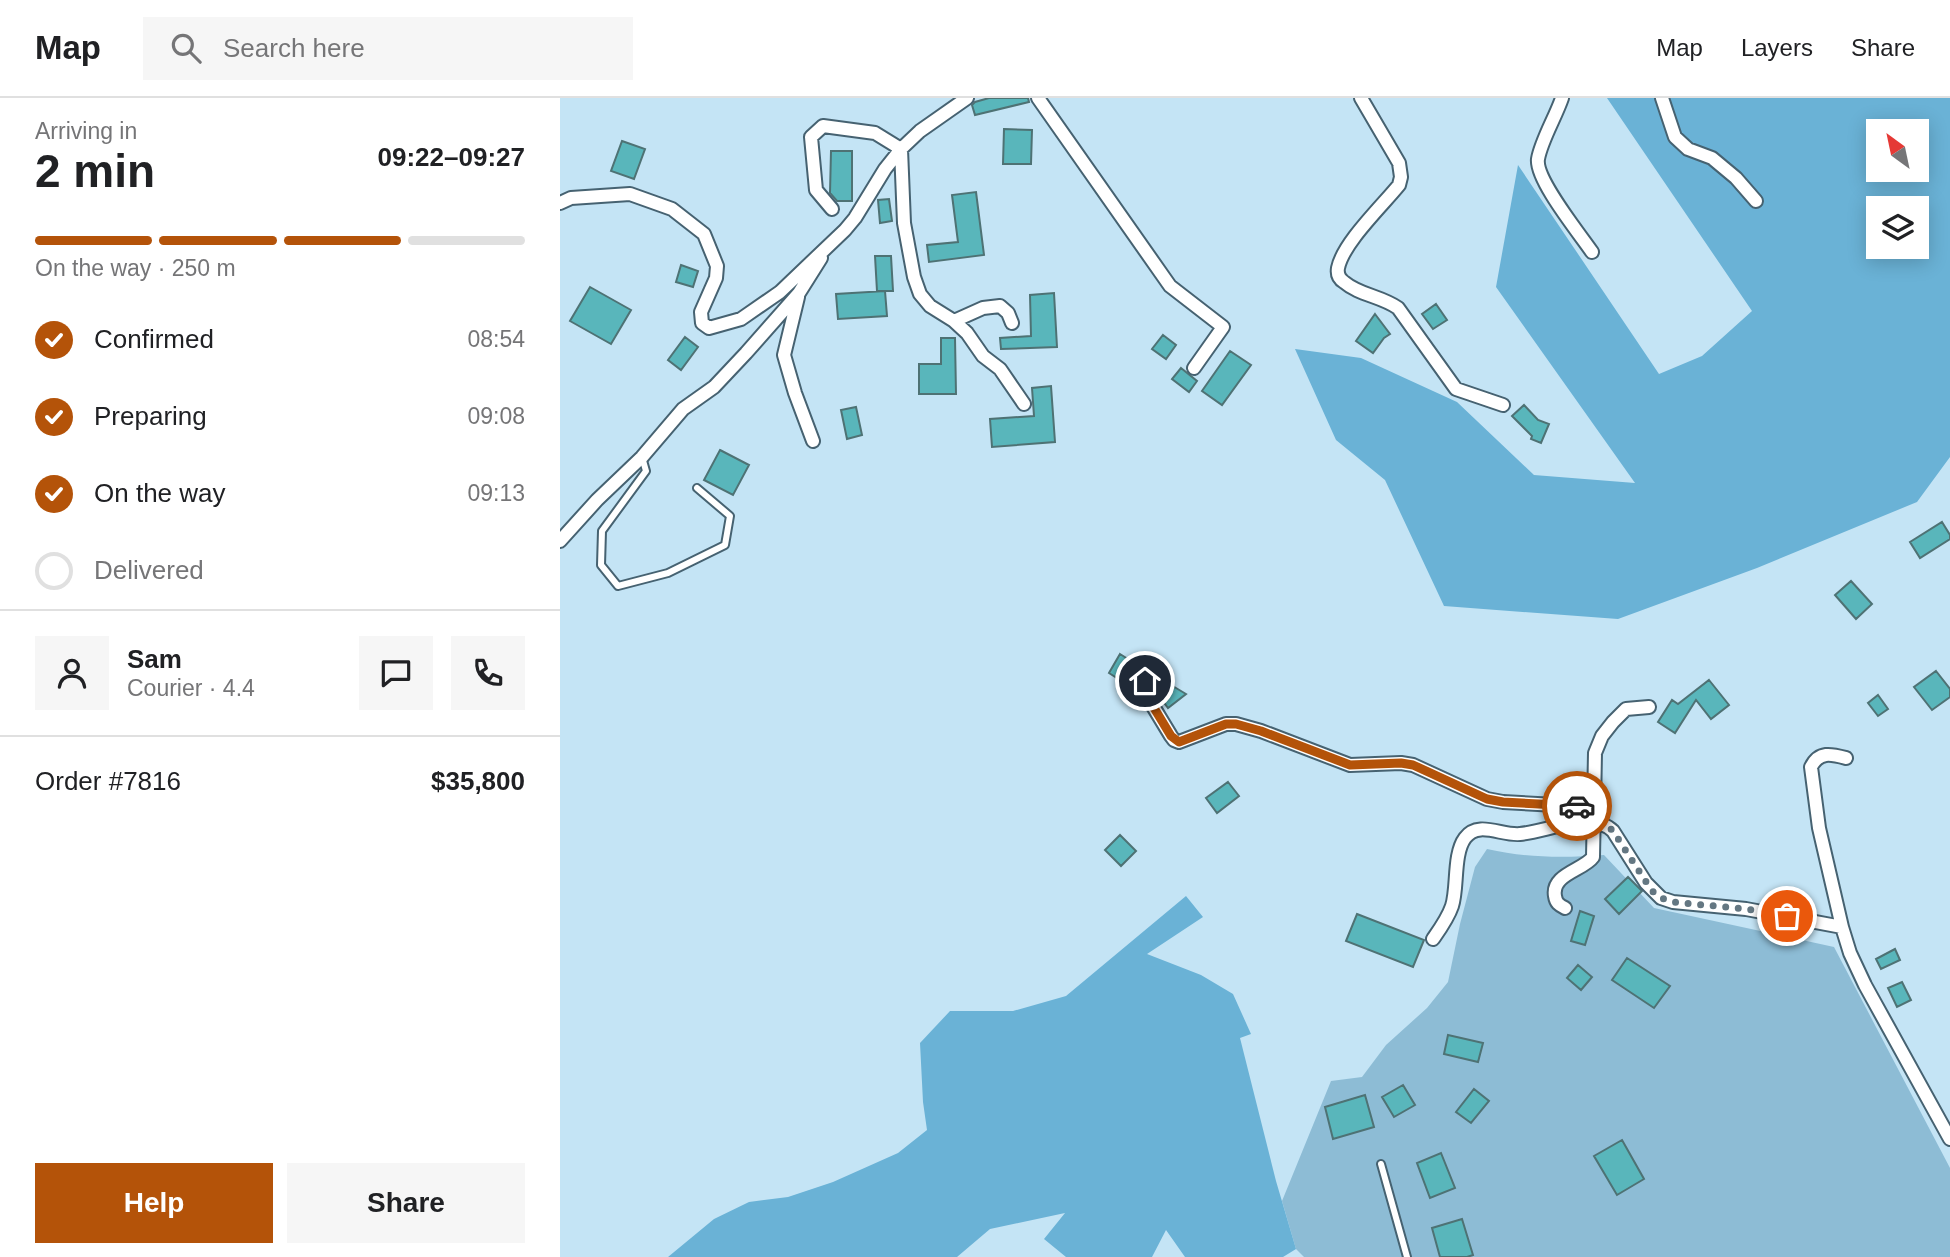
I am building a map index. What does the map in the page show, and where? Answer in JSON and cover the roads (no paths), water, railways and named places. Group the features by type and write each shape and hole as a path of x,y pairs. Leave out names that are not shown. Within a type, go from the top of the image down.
{"street":[{"path":"560,203 571,198 630,194 672,209 704,234 717,266 716,278 701,312 702,323 709,328 741,319 780,292 845,230 901,149 920,131 967,98"},
{"path":"1038,98 1170,286 1223,327 1194,368"},
{"path":"1362,98 1399,163 1402,177 1399,185 1346,250 1337,270 1340,280 1398,308 1456,388 1503,405"},
{"path":"1562,98 1539,153 1538,169 1561,208 1592,251"},
{"path":"1662,98 1675,137 1688,149 1712,158 1756,201"},
{"path":"832,209 816,190 813,169 811,138 822,126 874,133 901,149"},
{"path":"901,149 904,223 914,277 920,294 930,306 967,333 983,356 1000,369 1024,404"},
{"path":"560,541 597,500 642,457 683,409 714,387 799,293 835,237"},
{"path":"799,293 784,355 813,441"},
{"path":"954,321 984,308 1000,306 1008,313 1012,323"},
{"path":"1158,670 1145,681 1145,693 1171,736 1179,742 1226,724 1236,724 1350,765 1413,765 1487,799 1592,807"},
{"path":"1565,908 1555,899 1559,882 1588,863 1592,857 1595,753 1602,736 1626,709 1648,707"},
{"path":"1846,758 1826,754 1815,759 1811,767 1819,828 1842,927 1850,953 1865,985 1950,1139"},
{"path":"1433,939 1451,908 1461,845 1470,833 1487,829 1503,834 1521,834 1592,821 1607,825 1613,831 1652,891 1661,898 1673,902 1746,909 1842,927"}],"lane":[{"path":"642,457 646,471 602,531 601,565 618,586 668,573 725,545 730,516 697,488"},
{"path":"1381,1164 1407,1257"}]}
